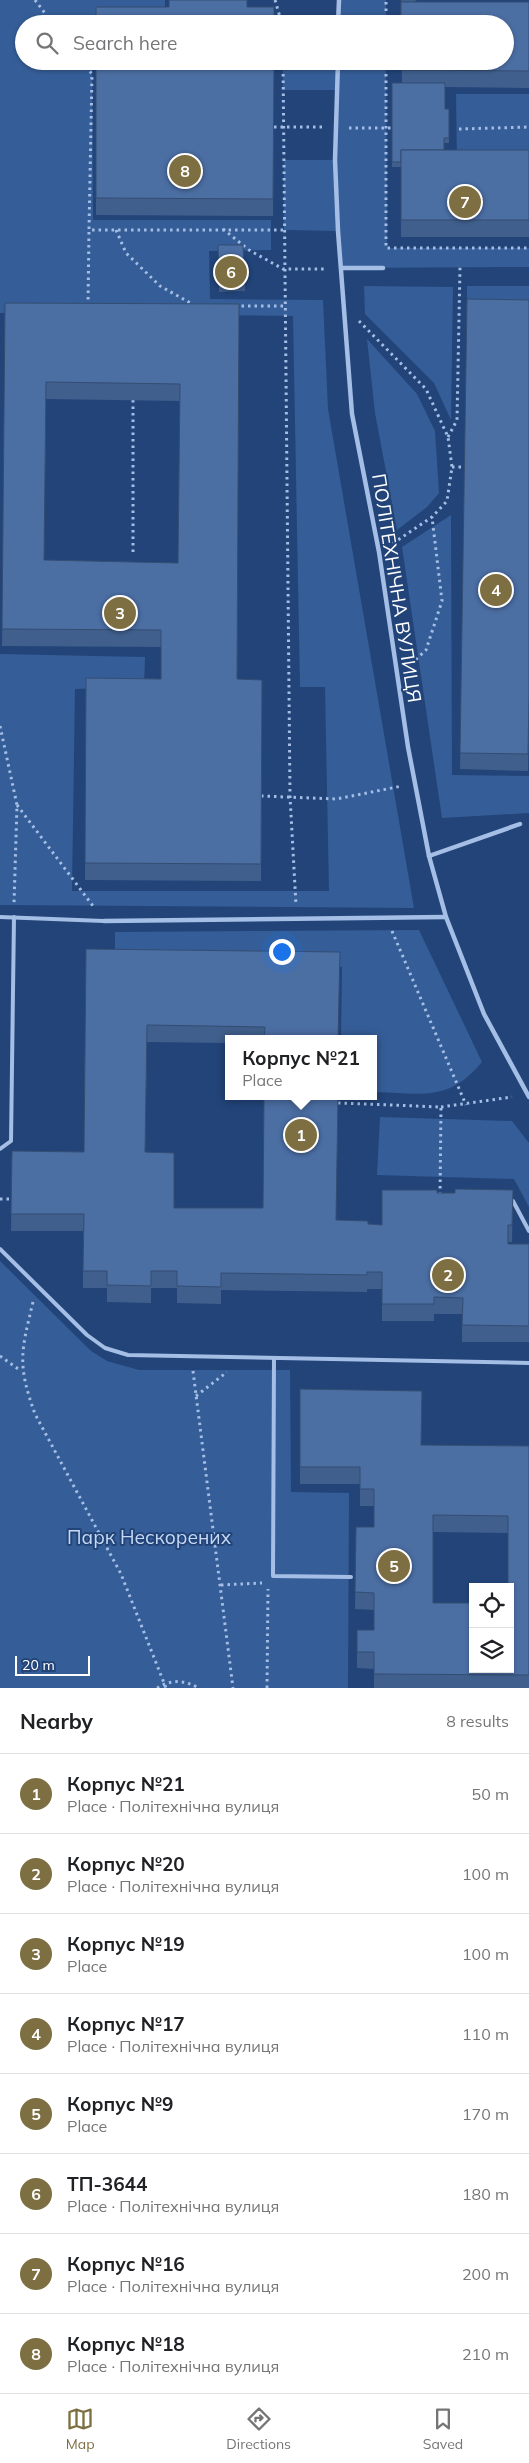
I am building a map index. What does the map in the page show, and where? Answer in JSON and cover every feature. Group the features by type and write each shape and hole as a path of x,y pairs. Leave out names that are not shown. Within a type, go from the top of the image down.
{"street":[{"path":"338,15 339,0"},
{"name":"ПОЛІТЕХНІЧНА ВУЛИЦЯ","path":"338,70 337,222 352,414 379,552 408,747 430,856 446,917 484,1014 528,1096"},
{"path":"342,268 383,268"},
{"path":"430,856 520,824"},
{"path":"104,921 446,917"}],"lane":[{"path":"0,917 104,921"},
{"path":"0,1150 12,1141 14,918"},
{"path":"513,1201 529,1231"},
{"path":"0,1249 87,1335 105,1348 128,1355 529,1362"},
{"path":"274,1358 273,1576 351,1577"}],"path":[{"path":"35,0 46,15"},
{"path":"275,0 279,15"},
{"path":"386,0 386,15"},
{"path":"88,306 92,74 89,70"},
{"path":"283,70 283,269 290,796 296,918"},
{"path":"386,70 386,248 529,248"},
{"path":"274,127 392,128"},
{"path":"460,128 529,127"},
{"path":"223,229 248,250 283,269 342,268"},
{"path":"89,230 284,230"},
{"path":"116,230 126,253 160,286 197,306"},
{"path":"448,437 457,420 460,267"},
{"path":"78,306 97,306"},
{"path":"226,306 284,306"},
{"path":"345,309 368,328 426,389 448,437 452,467 447,501 432,517 379,552"},
{"path":"133,400 133,552"},
{"path":"452,467 465,467"},
{"path":"426,650 442,602 432,517"},
{"path":"0,726 17,805 14,918"},
{"path":"261,796 336,799 392,788"},
{"path":"17,805 104,921"},
{"path":"386,917 466,1105"},
{"path":"338,1103 441,1107 528,1096"},
{"path":"440,1199 441,1107"},
{"path":"0,1199 12,1199"},
{"path":"37,1286 22,1350 22,1371 35,1414 121,1574 165,1686"},
{"path":"0,1356 22,1371"},
{"path":"192,1356 233,1688"},
{"path":"196,1396 245,1357"},
{"path":"221,1585 268,1582 267,1688"},
{"path":"158,1688 175,1681 187,1682 199,1688"}],"green space":[{"path":"0,0 165,0 165,15 15,15 15,70 92,70 93,220 271,220 271,250 209,251 210,299 323,300 328,409 414,908 0,905 0,654 145,657 144,687 75,689 72,891 329,891 325,687 300,687 293,316 0,313"},
{"path":"339,0 386,0 386,15 338,15"},
{"path":"283,70 386,70 387,248 529,248 529,267 342,268 337,231 284,230 284,160 335,160 337,90 283,90"},
{"path":"456,94 529,94 529,162 457,162"},
{"path":"364,286 453,287 451,420 434,383 365,314"},
{"path":"467,286 529,286 529,310 467,310"},
{"path":"367,339 417,394 435,431 439,493 427,507 397,530 375,413"},
{"path":"451,515 452,775 529,776 529,813 442,818 402,547"},
{"path":"419,930 482,1062 470,1075 445,1090 420,1094 377,1092 377,1035 341,1035 342,967 115,963 115,932"},
{"path":"380,1117 512,1121 529,1143 529,1207 514,1179 377,1175"},
{"name":"Парк Нескорених","path":"0,1261 91,1351 107,1361 139,1370 290,1370 291,1492 349,1493 348,1688 0,1688"}],"building":[{"path":"169,0 247,0 247,7 274,7 274,15 96,15 96,7 169,7"},
{"path":"401,0 416,0 416,2 401,2"},
{"path":"401,2 529,2 529,71 402,70 514,70 514,15 401,15"},
{"path":"96,70 274,70 273,199 96,198"},
{"path":"392,83 445,83 445,109 449,109 449,138 444,138 444,150 401,150 401,162 392,162"},
{"path":"401,150 529,150 529,220 401,220"},
{"path":"218,245 243,245 245,283 219,284"},
{"path":"467,299 529,300 528,754 460,753"},
{"path":"5,303 239,304 237,679 262,680 261,864 85,863 86,678 161,679 161,630 2,629","holes":["46,382 180,384 178,563 44,560"]},
{"path":"86,949 340,952 338,1035 264,1035 265,1027 147,1025 145,1152 174,1153 174,1208 263,1208 264,1100 338,1100 336,1220 368,1221 368,1224 382,1225 382,1190 437,1190 437,1193 455,1193 455,1189 513,1190 512,1225 508,1225 508,1244 529,1244 529,1326 462,1325 463,1298 434,1297 434,1304 382,1304 382,1272 367,1272 367,1275 221,1273 221,1287 177,1286 177,1271 151,1271 151,1286 107,1285 107,1271 83,1271 84,1214 11,1214 12,1151 84,1152"},
{"path":"300,1389 422,1391 421,1445 529,1446 529,1675 374,1674 374,1652 357,1652 357,1630 374,1630 374,1593 355,1592 356,1527 374,1527 374,1489 360,1489 360,1467 300,1467"}],"place":[{"name":"Корпус №18","path":"185,171"},
{"name":"Корпус №16","path":"465,202"},
{"name":"ТП-3644","path":"231,272"},
{"name":"Корпус №17","path":"496,590"},
{"name":"Корпус №19","path":"120,613"},
{"name":"Корпус №21","path":"301,1135"},
{"name":"Корпус №20","path":"448,1275"},
{"name":"Корпус №9","path":"394,1566"}]}
